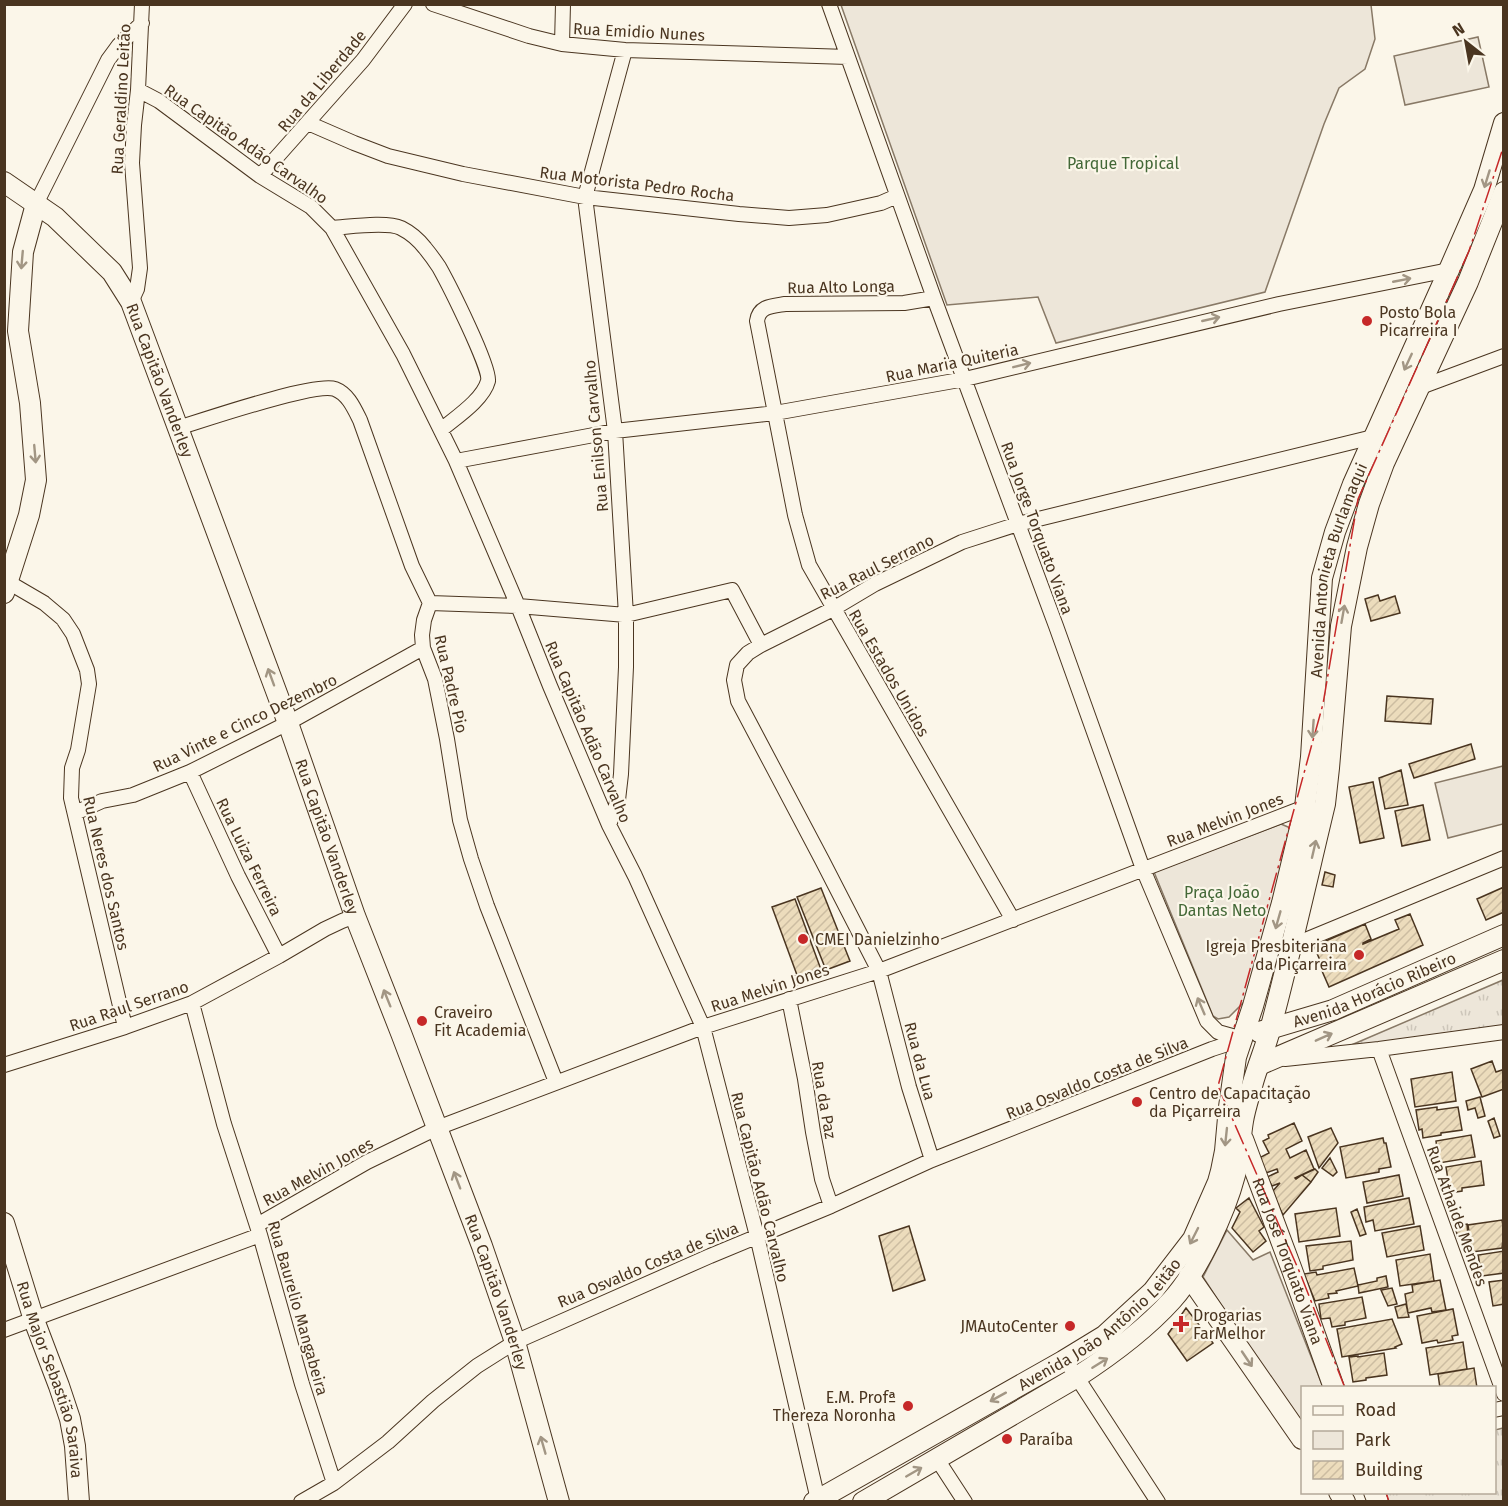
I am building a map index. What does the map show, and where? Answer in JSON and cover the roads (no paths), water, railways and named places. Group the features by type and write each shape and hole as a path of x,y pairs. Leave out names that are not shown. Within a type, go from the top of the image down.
{"main road":[{"name":"Avenida Antonieta Burlamaqui","path":"1243,1039 1282,903 1305,807 1311,757 1322,578 1335,532 1373,437 1437,299 1484,190 1503,123"},
{"name":"Rua Capitão Vanderley","path":"4,182 55,216 112,272 131,302 288,723 355,916 482,1246 514,1342 559,1502"},
{"name":"Avenida Antonieta Burlamaqui","path":"1270,1028 1325,804 1341,626 1350,577 1369,504 1384,463 1470,276 1503,192"},
{"path":"6,587 29,515 36,471 30,403 11,332 23,252 36,204"},
{"path":"1449,270 1470,276"},
{"path":"1437,299 1456,306"},
{"path":"1318,648 1339,651"},
{"path":"1315,690 1336,691"},
{"name":"Avenida Horácio Ribeiro","path":"1243,1039 1270,1028 1333,1010 1503,935"},
{"name":"Avenida Horácio Ribeiro","path":"1265,1063 1503,960"},
{"name":"Avenida João Antônio Leitão","path":"816,1501 1104,1336 1153,1291 1193,1239 1240,1153 1248,1100 1265,1063 1270,1028"},
{"name":"Avenida João Antônio Leitão","path":"863,1502 1110,1356 1173,1299 1190,1276 1226,1202 1225,1151 1230,1099 1236,1057 1243,1039"},
{"name":"Rua José Torquato Viana","path":"1242,1135 1333,1386"},
{"path":"1226,1178 1241,1175 1261,1189"},
{"name":"Rua Major Sebastião Saraiva","path":"4,1222 34,1320 70,1419 75,1446 79,1502"},
{"path":"1190,1276 1301,1438"}],"street":[{"name":"Rua Geraldino Leitão","path":"131,302 137,289 140,268 132,163 142,4"},
{"name":"Rua da Liberdade","path":"260,176 363,60 405,4"},
{"name":"Rua Emidio Nunes","path":"434,4 530,36 562,44 625,50 848,57"},
{"path":"562,4 562,44"},
{"name":"Rua Jorge Torquato Viana","path":"829,4 1143,869 1207,1021 1218,1032 1243,1039"},
{"path":"36,204 108,60 119,45 142,23"},
{"name":"Rua Enilson Carvalho","path":"609,825 618,800 621,774 626,615 615,431 585,197 625,50"},
{"name":"Rua Capitão Adão Carvalho","path":"138,90 159,101 260,176 311,207 332,228 403,354 456,460 609,825 635,876 703,1027 757,1236 816,1501"},
{"name":"Rua Motorista Pedro Rocha","path":"308,123 388,156 463,174 585,197 789,218 827,215 881,203 897,196"},
{"path":"332,228 368,225 398,227 415,236 439,267 476,342 489,378 485,389 472,404 441,430"},
{"name":"Rua Maria Quiteria","path":"456,460 615,431 775,413 965,379 1279,304 1449,270"},
{"name":"Rua Alto Longa","path":"756,321 760,311 784,304 904,303 934,298"},
{"name":"Rua Estados Unidos","path":"756,321 795,515 809,565 1013,920"},
{"path":"1418,388 1503,356"},
{"path":"178,428 308,390 333,388 345,395 360,420 412,566 429,603 518,606 626,615 732,591 760,645"},
{"name":"Rua Raul Serrano","path":"879,970 738,701 734,680 737,665 748,653 833,609 875,584 962,542 1018,524 1373,437"},
{"name":"Rua Neres dos Santos","path":"6,587 44,603 63,619 73,634 87,670 89,684 78,750 72,768 71,798 124,1027"},
{"name":"Rua Padre Pio","path":"429,603 424,620 423,648 435,679 460,820 487,906 556,1082"},
{"name":"Rua Vinte e Cinco Dezembro","path":"75,813 102,801 133,795 190,772 288,723 423,648"},
{"name":"Rua Luiza Ferreira","path":"190,772 238,876 279,957"},
{"name":"Rua Melvin Jones","path":"4,1330 259,1230 367,1162 436,1128 703,1027 879,970 1305,807"},
{"path":"1291,946 1503,858"},
{"name":"Rua Raul Serrano","path":"4,1065 192,1003 279,957 325,929 355,916"},
{"name":"Rua da Lua","path":"879,970 909,1087 932,1160"},
{"name":"Rua da Paz","path":"789,999 820,1170 831,1206"},
{"name":"Rua Baurelio Mangabeira","path":"192,1003 224,1124 259,1230 302,1384 334,1483"},
{"path":"1265,1063 1503,1032"},
{"name":"Rua Osvaldo Costa de Silva","path":"301,1502 334,1483 387,1442 477,1366 514,1342 831,1206 932,1160 1212,1049 1243,1039"},
{"name":"Rua Athaide Mendes","path":"1379,1049 1503,1394"},
{"path":"1065,1359 1158,1502"},
{"path":"937,1459 965,1502"}],"place":[{"name":"Posto Bola Picarreira I","path":"1367,321"},
{"name":"CMEI Danielzinho","path":"803,939"},
{"name":"Igreja Presbiteriana da Piçarreira","path":"1359,955"},
{"name":"Craveiro Fit Academia","path":"422,1021"},
{"name":"Centro de Capacitação da Piçarreira","path":"1137,1102"},
{"name":"Drogarias FarMelhor","path":"1181,1324"},
{"name":"JMAutoCenter","path":"1070,1326"},
{"name":"E.M. Profª Thereza Noronha","path":"908,1406"},
{"name":"Paraíba","path":"1007,1439"}],"park label":[{"name":"Parque Tropical","path":"1123,163"},
{"name":"Praça João Dantas Neto","path":"1222,901"}]}
